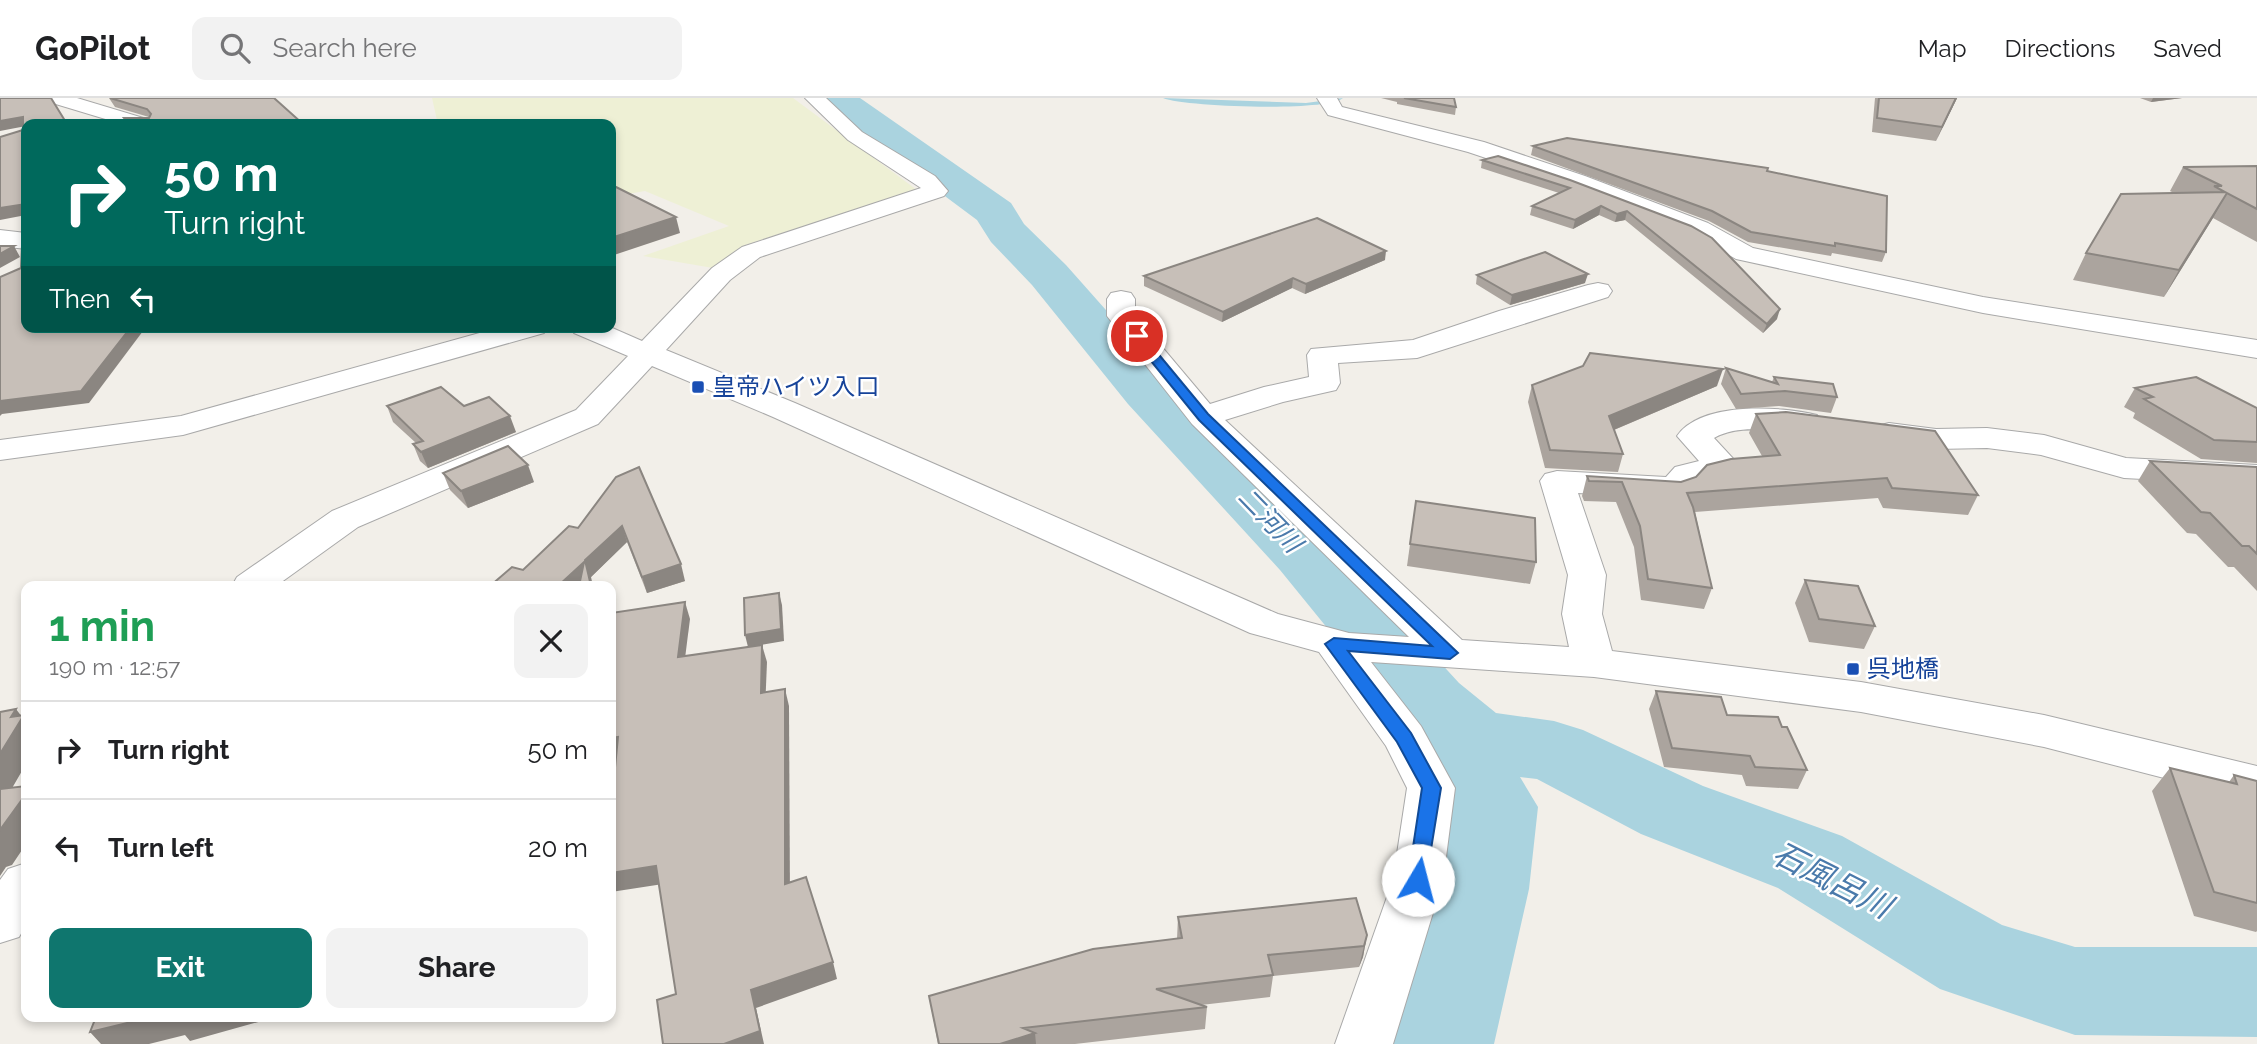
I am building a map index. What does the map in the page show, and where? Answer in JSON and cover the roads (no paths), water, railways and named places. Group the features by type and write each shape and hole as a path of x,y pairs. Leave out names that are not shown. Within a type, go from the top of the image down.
{"street":[{"path":"56,98 124,119"},
{"path":"258,581 345,519 587,417 721,274 751,252 929,196 936,191 927,181 855,136 815,98"},
{"path":"1327,98 1335,111 1476,147 1646,205 1699,228 1745,254 1983,305 2257,349"},
{"path":"98,119 112,116"},
{"path":"0,238 21,240"},
{"path":"1203,417 1275,394 1325,383 1322,355 1418,349 1508,317 1598,291"},
{"path":"1121,299 1121,316 1203,417 1439,653"},
{"path":"0,450 183,425 513,333"},
{"path":"598,333 784,410 1264,624 1341,645 1594,663 1861,697 2044,732 2257,784"},
{"path":"1594,663 1582,614 1587,575 1557,481 1675,488 1687,474 1723,466 1694,436 1720,421 1779,419 1936,439 1987,438 2044,445 2124,468 2257,475"},
{"path":"1341,645 1405,738 1431,788 1418,880 1364,1044"},
{"path":"0,921 21,891"}],"waterway":[{"name":"二河川","path":"837,98 995,212 1007,232 1049,275 1148,392 1304,555 1428,698 1494,807 1482,889 1442,1044"},
{"path":"1166,98 1191,102 1306,105 1336,101 1340,98"},
{"name":"石風呂川","path":"1435,704 1473,740 1554,751 1672,810 1810,862 1975,959 2075,991 2257,992"}],"place":[{"name":"皇帝ハイツ入口","path":"698,387"},
{"name":"呉地橋","path":"1853,669"}]}
